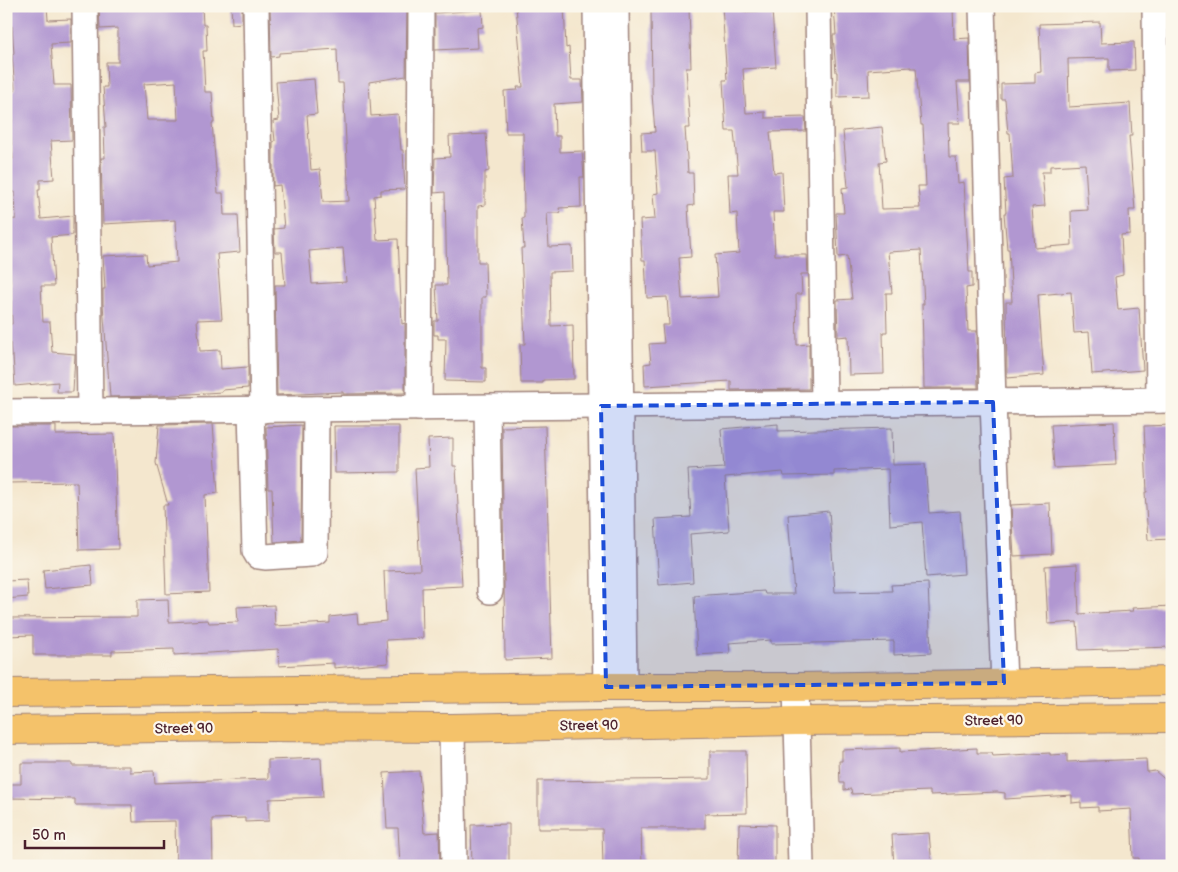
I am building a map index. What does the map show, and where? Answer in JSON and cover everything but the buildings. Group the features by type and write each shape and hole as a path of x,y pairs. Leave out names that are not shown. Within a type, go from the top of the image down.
{"main road":[{"path":"6,693 796,687 1172,681"},
{"name":"Street 90","path":"6,730 246,727 452,728 796,721 1172,718"}],"street":[{"path":"85,6 90,411"},
{"path":"256,6 257,410 255,551 258,556 311,554 315,552 316,409"},
{"path":"419,408 422,6"},
{"path":"596,6 610,405 615,687"},
{"path":"610,405 616,6"},
{"path":"818,6 824,404"},
{"path":"982,6 993,402 1004,683"},
{"path":"6,412 1165,400 1155,6"},
{"path":"488,408 490,591"},
{"path":"796,687 801,866"},
{"path":"452,728 454,866"}],"highlighted area":[{"path":"993,402 1004,683 606,687 601,406"}]}
